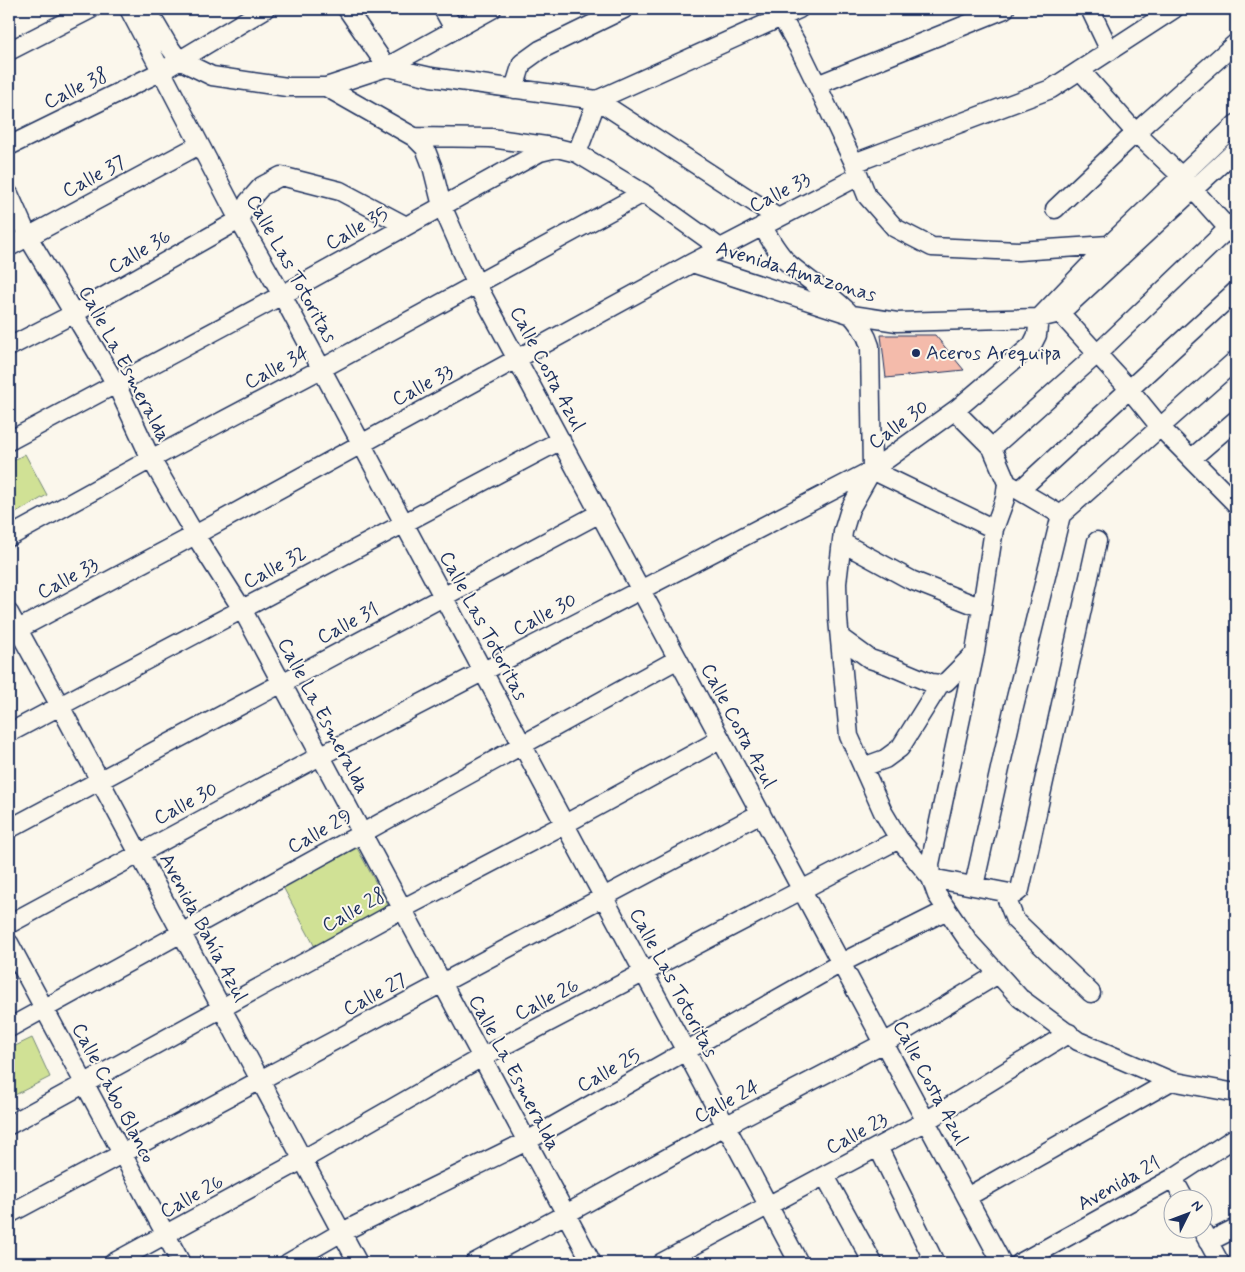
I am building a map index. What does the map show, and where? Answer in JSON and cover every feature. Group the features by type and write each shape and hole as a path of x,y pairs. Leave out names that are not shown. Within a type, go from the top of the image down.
{"street":[{"path":"9,51 91,9"},
{"name":"Calle Las Totoritas","path":"129,9 238,220 322,369 798,1263"},
{"path":"148,9 168,45 179,60 212,76 287,87 326,87 387,67 492,9"},
{"name":"Calle 38","path":"9,146 162,71 265,9"},
{"path":"348,9 387,67 431,76 597,100 770,222 770,241 788,263 852,315 870,346 872,470 850,509 843,532 837,583 843,686 849,736 883,812 899,839 931,878 1015,894 1020,890 1097,541"},
{"path":"443,9 454,29"},
{"path":"514,89 522,63 540,50 624,9"},
{"path":"577,152 597,100 779,13 799,9"},
{"path":"817,85 1005,9"},
{"path":"1090,9 1110,51"},
{"name":"Calle 33","path":"13,632 770,222 856,169 1051,89 1174,9"},
{"path":"779,13 817,85 867,196 896,228 932,247 1018,251 1115,251"},
{"path":"1055,210 1136,133 1236,43"},
{"path":"992,448 1233,229 1136,133 1080,70"},
{"path":"326,87 414,137 491,138 558,148"},
{"name":"Avenida Amazonas","path":"692,263 852,315 896,322 1039,318 1060,313 1181,176 1236,124"},
{"name":"Calle Costa Azul","path":"414,137 425,148 432,166 442,206 476,283 1002,1263"},
{"name":"Calle 37","path":"9,247 199,145"},
{"name":"Calle 35","path":"9,441 282,296 540,152 558,148 577,152 642,193 720,248"},
{"name":"Avenida Amazonas","path":"1039,318 1115,251 1193,190 1236,150"},
{"path":"238,220 248,202 262,186 281,176 340,191 406,226"},
{"name":"Calle 34","path":"9,537 151,458 322,369 642,193"},
{"name":"Calle La Esmeralda","path":"9,194 28,237 116,384 151,458 195,535 242,609 592,1263"},
{"name":"Calle 36","path":"9,347 75,313 238,220"},
{"path":"1236,291 1130,390 1014,486 1005,499 994,529 975,652 930,864 931,878 937,895 969,942 1020,998 1078,1040 1171,1081 1236,1093"},
{"path":"1060,313 1130,390 1161,428 1235,498"},
{"name":"Calle 30","path":"9,924 320,756 872,470 958,408 1032,345 1037,334 1039,318"},
{"path":"974,886 1013,710 1061,515 1236,360"},
{"path":"958,408 960,416 992,448 1014,486 1061,515"},
{"path":"1192,458 1236,420"},
{"name":"Calle 32","path":"9,733 561,440"},
{"path":"872,470 994,529"},
{"name":"Calle 31","path":"9,829 600,513"},
{"path":"843,543 911,580 982,608"},
{"name":"Avenida Bahía Azul","path":"9,614 13,632 60,706 358,1263"},
{"path":"841,638 870,660 888,665 923,680 940,684 952,678 975,652"},
{"name":"Calle 29","path":"9,1028 678,659"},
{"path":"863,767 885,759 900,748 940,684"},
{"name":"Calle 28","path":"9,1124 85,1084 221,1007 721,738"},
{"name":"Calle 27","path":"9,1214 761,813"},
{"name":"Calle 26","path":"113,1263 166,1236 482,1057 899,839"},
{"path":"1004,892 1015,920 1090,993"},
{"name":"Calle 25","path":"288,1263 342,1232 527,1141 841,963 948,910"},
{"name":"Calle Cabo Blanco","path":"9,943 181,1263"},
{"name":"Calle 24","path":"474,1263 725,1126 884,1043 998,974"},
{"name":"Calle 23","path":"661,1263 926,1121 1069,1033"},
{"path":"967,1197 1171,1081"},
{"name":"Avenida 21","path":"1020,1263 1174,1178 1236,1137"},
{"path":"878,1147 936,1263"},
{"path":"825,1176 873,1263"},
{"path":"1174,1178 1180,1190"},
{"path":"1210,1251 1236,1228"}],"green space":[{"path":"25,454 47,495 9,517 9,463"},
{"path":"357,848 389,907 315,947 283,887"},
{"path":"32,1038 50,1077 9,1098 9,1049"}],"building":[{"name":"Aceros Arequipa","path":"881,335 935,335 964,370 886,378"}],"place":[{"name":"Aceros Arequipa","path":"916,353"}]}
